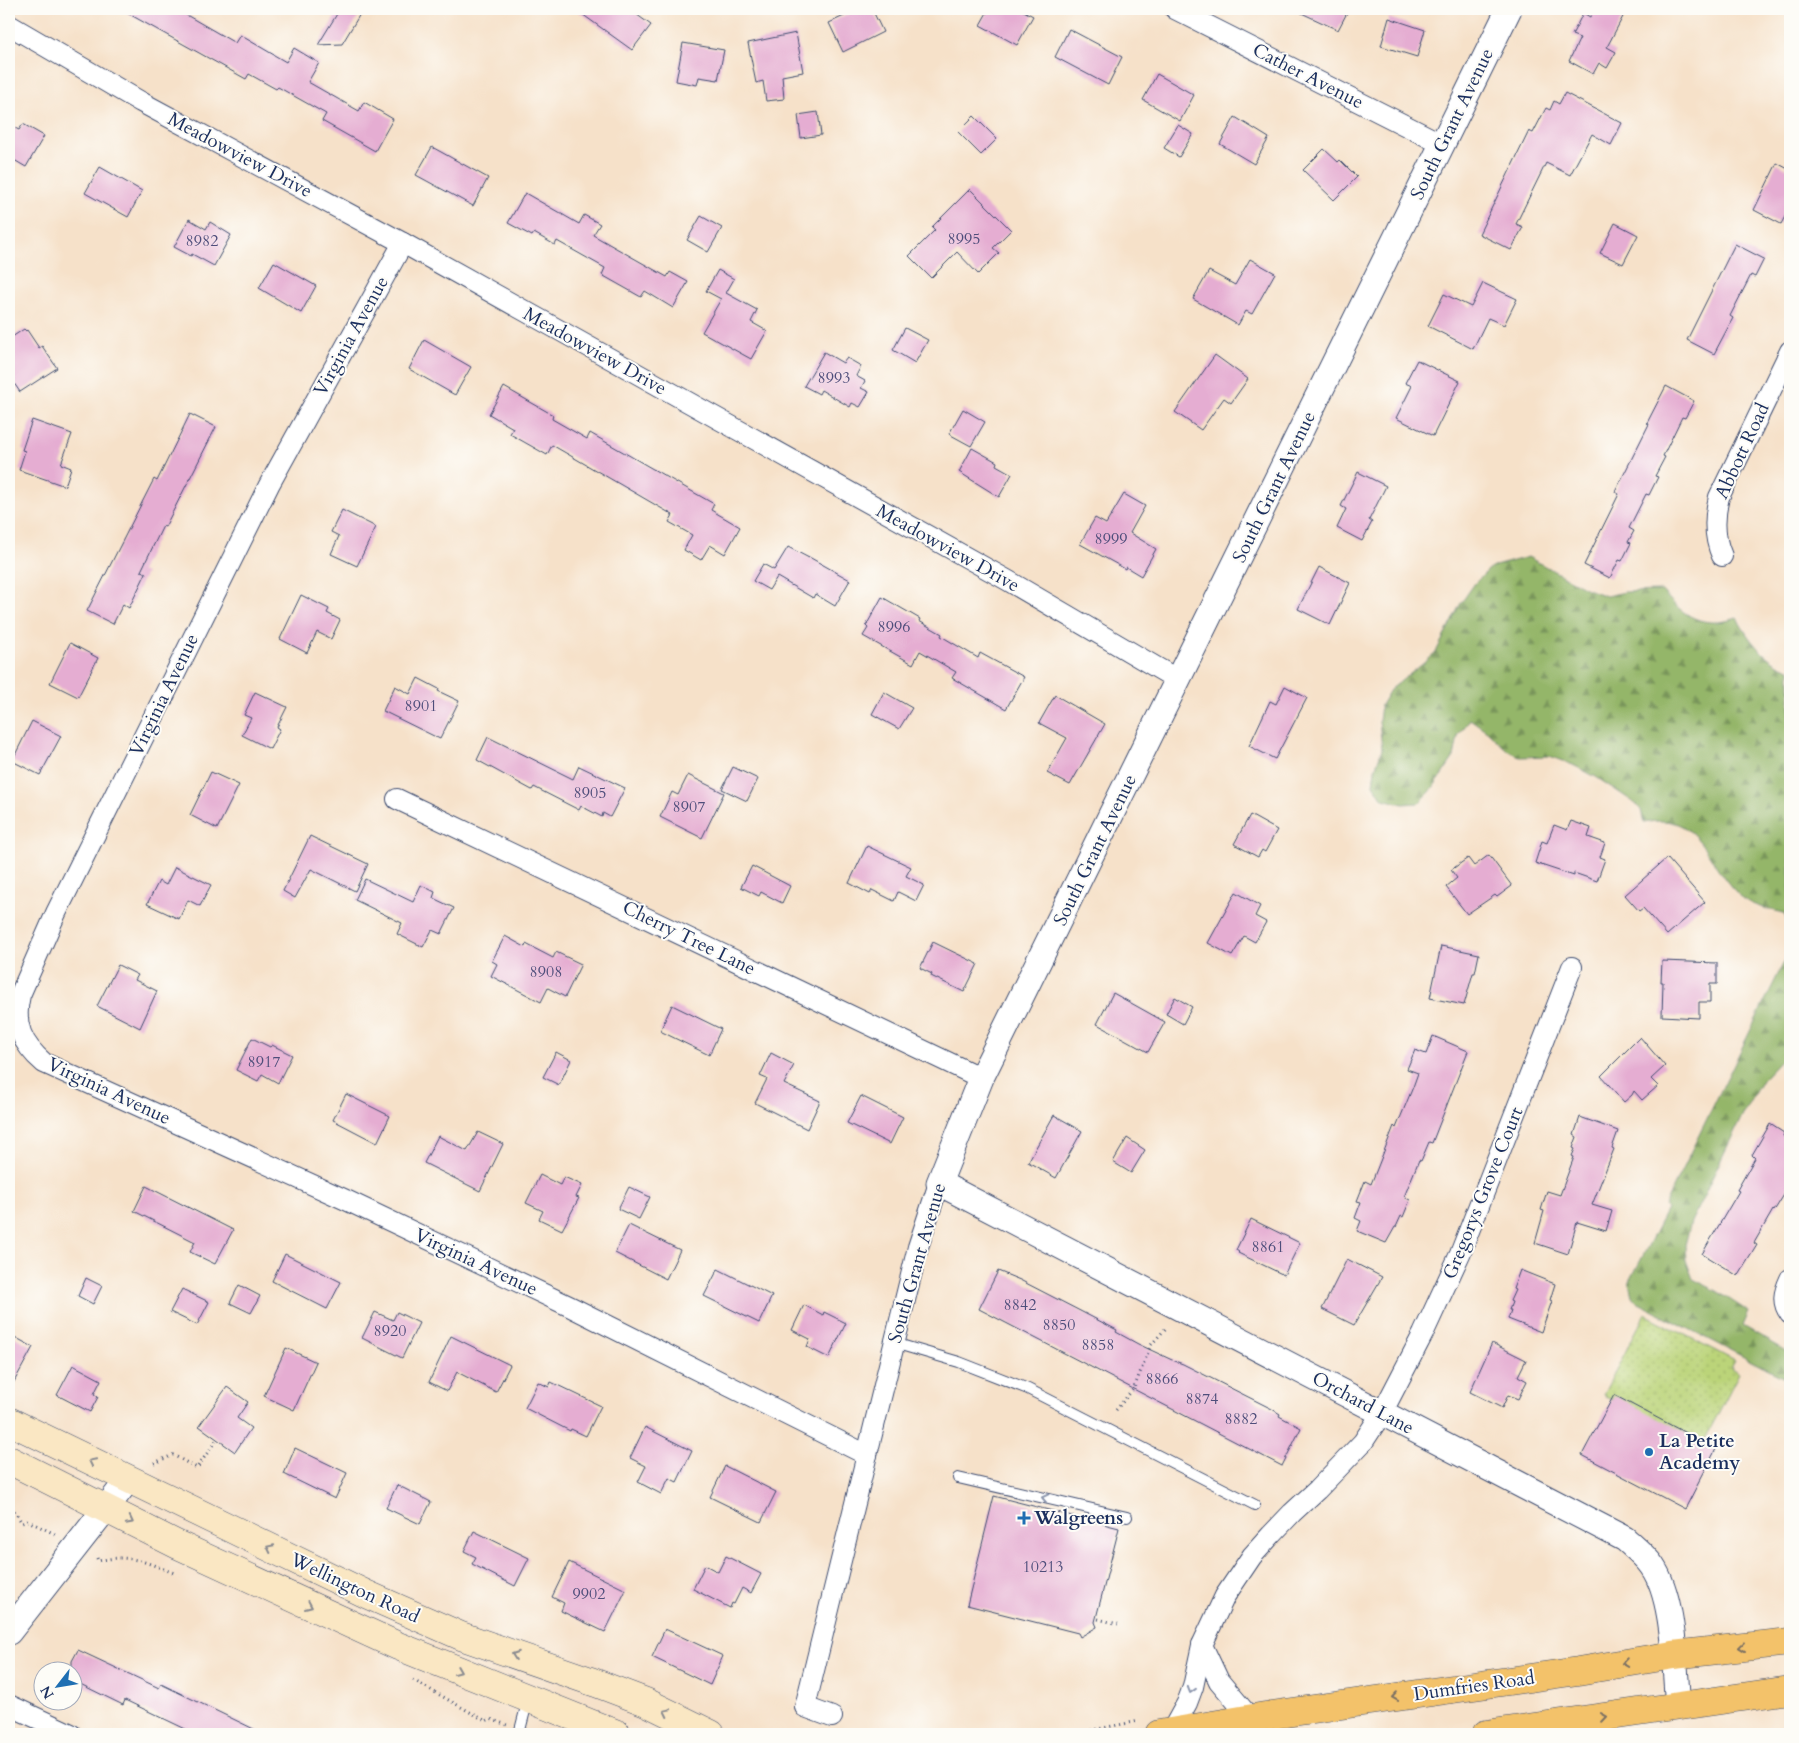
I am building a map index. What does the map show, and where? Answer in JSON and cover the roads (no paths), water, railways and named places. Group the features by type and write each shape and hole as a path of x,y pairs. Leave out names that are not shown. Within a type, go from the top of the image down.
{"main road":[{"name":"Wellington Road","path":"9,1421 138,1473 368,1595 461,1636 646,1702 710,1734"},
{"name":"Wellington Road","path":"9,1460 185,1548 389,1642 617,1734"},
{"name":"Dumfries Road","path":"1159,1729 1251,1719 1674,1655 1790,1642"},
{"path":"1486,1734 1790,1690"}],"street":[{"name":"Cather Avenue","path":"1174,9 1442,144"},
{"name":"South Grant Avenue","path":"832,1717 805,1707 918,1247 939,1183 981,1078 1509,9"},
{"name":"Meadowview Drive","path":"9,25 141,102 403,243 1007,580 1178,680"},
{"name":"Virginia Avenue","path":"403,243 269,485 56,913 20,995 17,1020 22,1036 31,1051 44,1063 346,1200 571,1307 867,1455"},
{"name":"Abbott Road","path":"1722,556 1715,533 1715,517 1719,497 1790,351"},
{"name":"Cherry Tree Lane","path":"397,799 981,1078"},
{"name":"Gregorys Grove Court","path":"1159,1729 1182,1715 1190,1696 1202,1645 1225,1596 1252,1556 1363,1442 1382,1413 1424,1334 1460,1254 1572,967"},
{"name":"Orchard Lane","path":"939,1183 1616,1535 1639,1551 1652,1566 1660,1580 1666,1597 1674,1655 1678,1706"},
{"path":"1788,1311 1784,1300 1784,1292 1790,1279"},
{"path":"9,1632 105,1509 138,1473"},
{"path":"1202,1645 1219,1681 1251,1719"},
{"path":"9,1705 71,1734"}],"lane":[{"path":"894,1343 933,1353 1028,1389 1255,1505"},
{"path":"958,1478 1127,1518"},
{"path":"519,1734 528,1699"}],"place":[{"name":"La Petite Academy","path":"1649,1452"},
{"name":"Walgreens","path":"1024,1518"}]}
